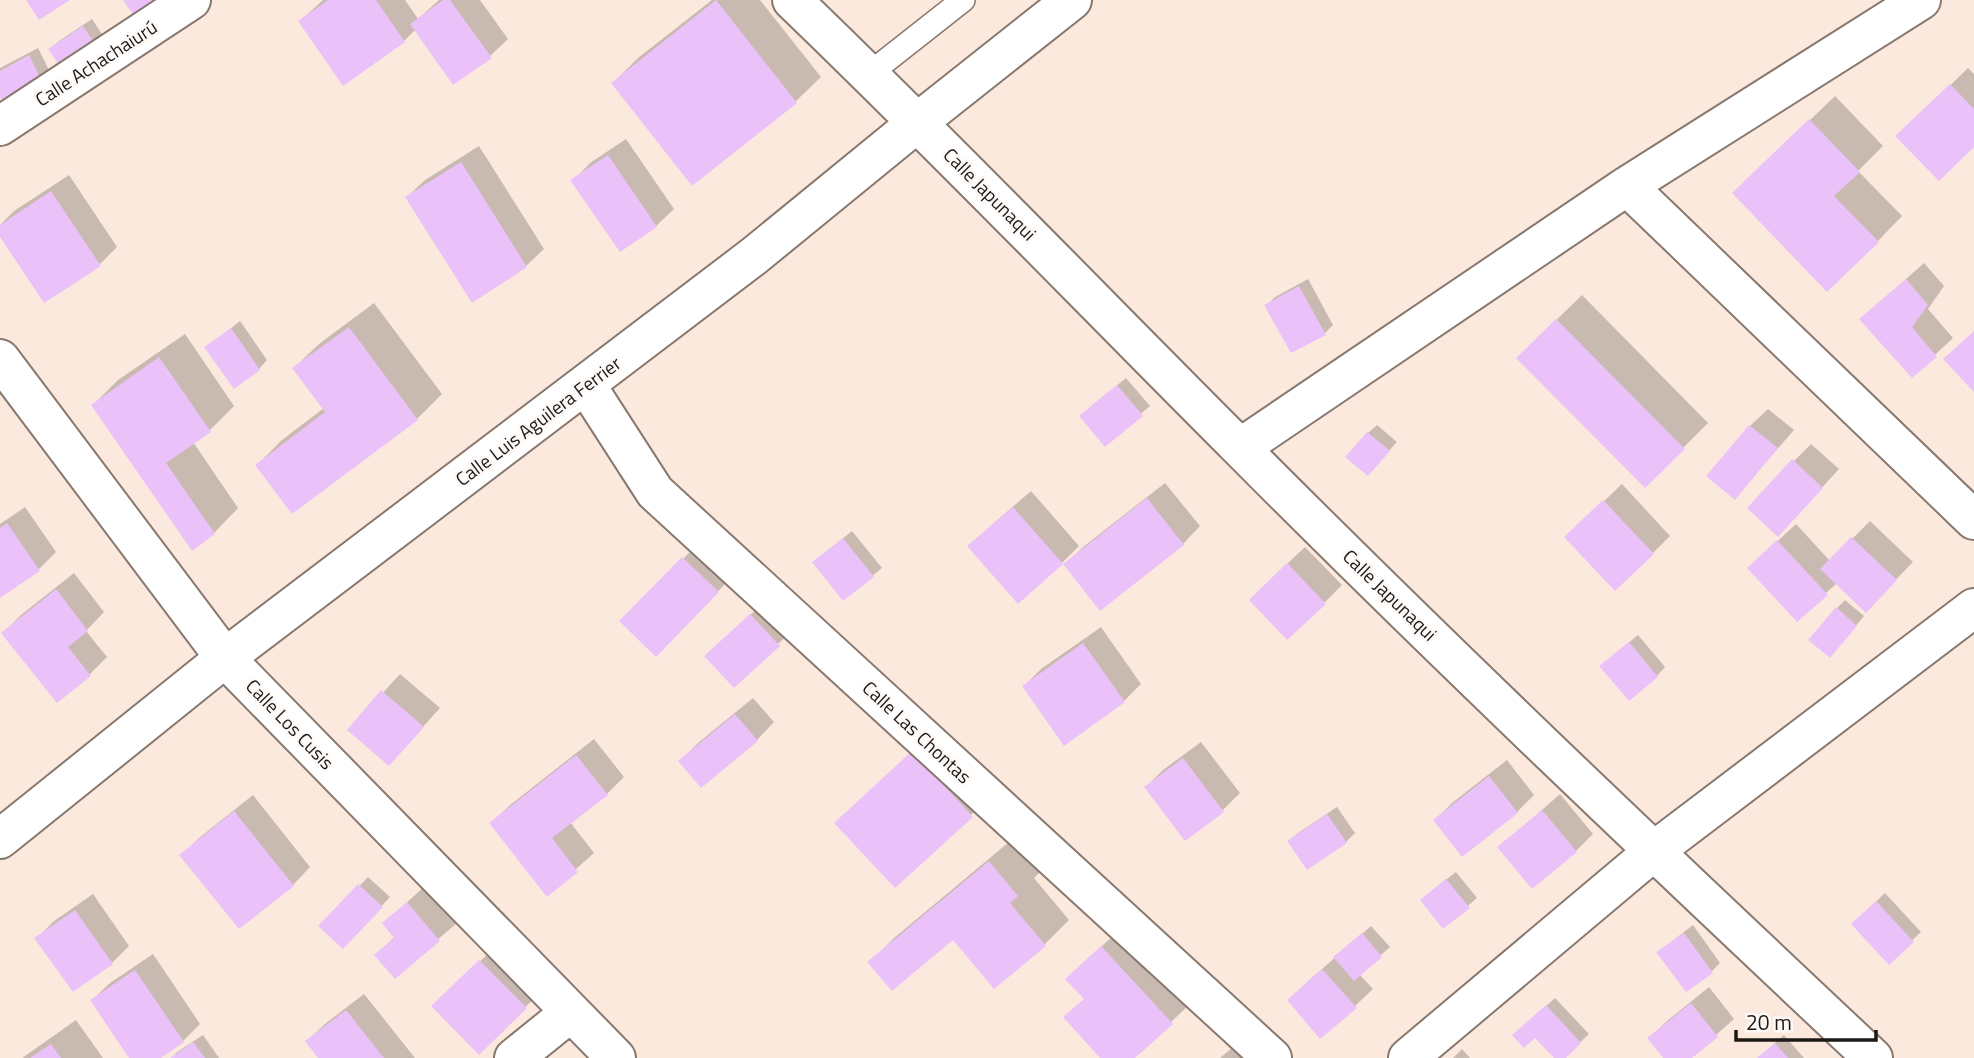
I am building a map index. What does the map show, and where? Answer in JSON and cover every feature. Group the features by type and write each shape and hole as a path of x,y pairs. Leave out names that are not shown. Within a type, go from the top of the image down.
{"street":[{"name":"Calle Achachaiurú","path":"0,126 191,0"},
{"name":"Calle Japunaqui","path":"792,0 918,121 1240,448 1654,852 1873,1058"},
{"name":"Calle Luis Aguilera Ferrier","path":"0,839 225,658 754,256 918,121 1072,0"},
{"path":"1240,448 1627,186 1921,0"},
{"path":"1627,186 1974,520"},
{"name":"Calle Los Cusis","path":"0,359 225,658 616,1058"},
{"name":"Calle Las Chontas","path":"586,385 655,492 1272,1058"},
{"path":"1408,1058 1654,852 1974,608"},
{"path":"514,1058 571,1012"}],"lane":[{"path":"869,74 963,0"}],"building":[{"path":"26,0 70,0 39,20"},
{"path":"123,0 166,0 136,19"},
{"path":"328,0 376,0 405,42 343,86 298,21"},
{"path":"443,0 450,0 492,58 453,85 410,24"},
{"path":"716,0 797,103 692,186 611,83"},
{"path":"83,26 99,50 64,72 48,49"},
{"path":"29,55 43,84 4,105 0,97 0,71"},
{"path":"1950,84 1974,109 1974,147 1939,181 1895,136"},
{"path":"1809,119 1860,172 1834,196 1879,242 1827,292 1732,193"},
{"path":"608,155 657,227 620,252 570,180"},
{"path":"461,162 527,267 472,303 405,197"},
{"path":"51,191 101,266 44,303 0,237 0,225"},
{"path":"1906,279 1928,305 1912,327 1937,357 1912,378 1859,319"},
{"path":"1299,286 1326,335 1291,353 1264,305"},
{"path":"1556,319 1685,449 1645,488 1516,358"},
{"path":"349,327 418,420 292,514 255,465 325,412 292,368"},
{"path":"231,328 260,370 234,389 204,347"},
{"path":"1974,331 1974,392 1943,359"},
{"path":"159,357 211,432 166,463 215,534 192,551 91,405"},
{"path":"1117,385 1143,416 1105,447 1079,416"},
{"path":"1749,425 1778,448 1735,500 1706,476"},
{"path":"1367,432 1390,451 1368,476 1345,457"},
{"path":"1792,459 1823,488 1778,537 1747,508"},
{"path":"1147,498 1184,545 1100,611 1063,564"},
{"path":"1603,500 1654,554 1615,591 1564,537"},
{"path":"1013,507 1063,564 1018,604 967,546"},
{"path":"7,523 40,571 0,598 0,528"},
{"path":"1851,537 1897,580 1866,613 1820,569"},
{"path":"843,538 874,577 843,601 812,562"},
{"path":"1777,540 1828,595 1797,622 1747,568"},
{"path":"682,557 719,592 656,657 619,621"},
{"path":"1287,563 1326,604 1287,640 1249,600"},
{"path":"56,589 88,631 68,647 91,676 57,703 1,633"},
{"path":"1836,607 1857,626 1830,658 1808,640"},
{"path":"750,614 780,646 734,688 704,656"},
{"path":"1629,642 1658,677 1629,701 1599,666"},
{"path":"1083,643 1125,702 1064,746 1022,686"},
{"path":"381,690 424,727 389,766 347,730"},
{"path":"735,714 758,741 701,788 678,761"},
{"path":"912,751 973,817 895,888 834,823"},
{"path":"576,755 608,795 552,838 578,872 547,897 489,823"},
{"path":"1183,758 1224,812 1185,841 1144,787"},
{"path":"1489,776 1518,813 1462,857 1433,820"},
{"path":"1542,810 1577,852 1532,889 1497,847"},
{"path":"234,811 294,886 239,929 179,855"},
{"path":"1327,814 1347,843 1307,870 1287,841"},
{"path":"989,861 1018,896 1010,903 1046,946 994,989 953,940 892,991 867,962"},
{"path":"1446,879 1470,908 1443,929 1420,900"},
{"path":"358,884 383,907 343,949 318,926"},
{"path":"1876,901 1914,942 1889,965 1851,924"},
{"path":"407,902 440,941 395,979 374,955 394,938 382,923"},
{"path":"75,910 113,964 73,992 34,938"},
{"path":"1362,933 1382,957 1354,981 1333,957"},
{"path":"1684,933 1713,973 1686,992 1656,952"},
{"path":"1101,946 1173,1024 1135,1058 1100,1058 1063,1017 1084,999 1065,979"},
{"path":"479,960 527,1008 479,1055 431,1006"},
{"path":"1322,969 1357,1008 1320,1039 1287,1000"},
{"path":"135,970 184,1042 161,1058 129,1058 90,1000"},
{"path":"1691,1003 1718,1037 1692,1058 1663,1058 1647,1038"},
{"path":"1546,1005 1581,1043 1566,1058 1554,1058 1535,1038 1524,1048 1512,1035"},
{"path":"346,1010 384,1058 318,1058 305,1041"},
{"path":"193,1042 205,1058 170,1058"},
{"path":"1775,1043 1788,1058 1757,1058"},
{"path":"51,1044 61,1058 30,1058"}]}
